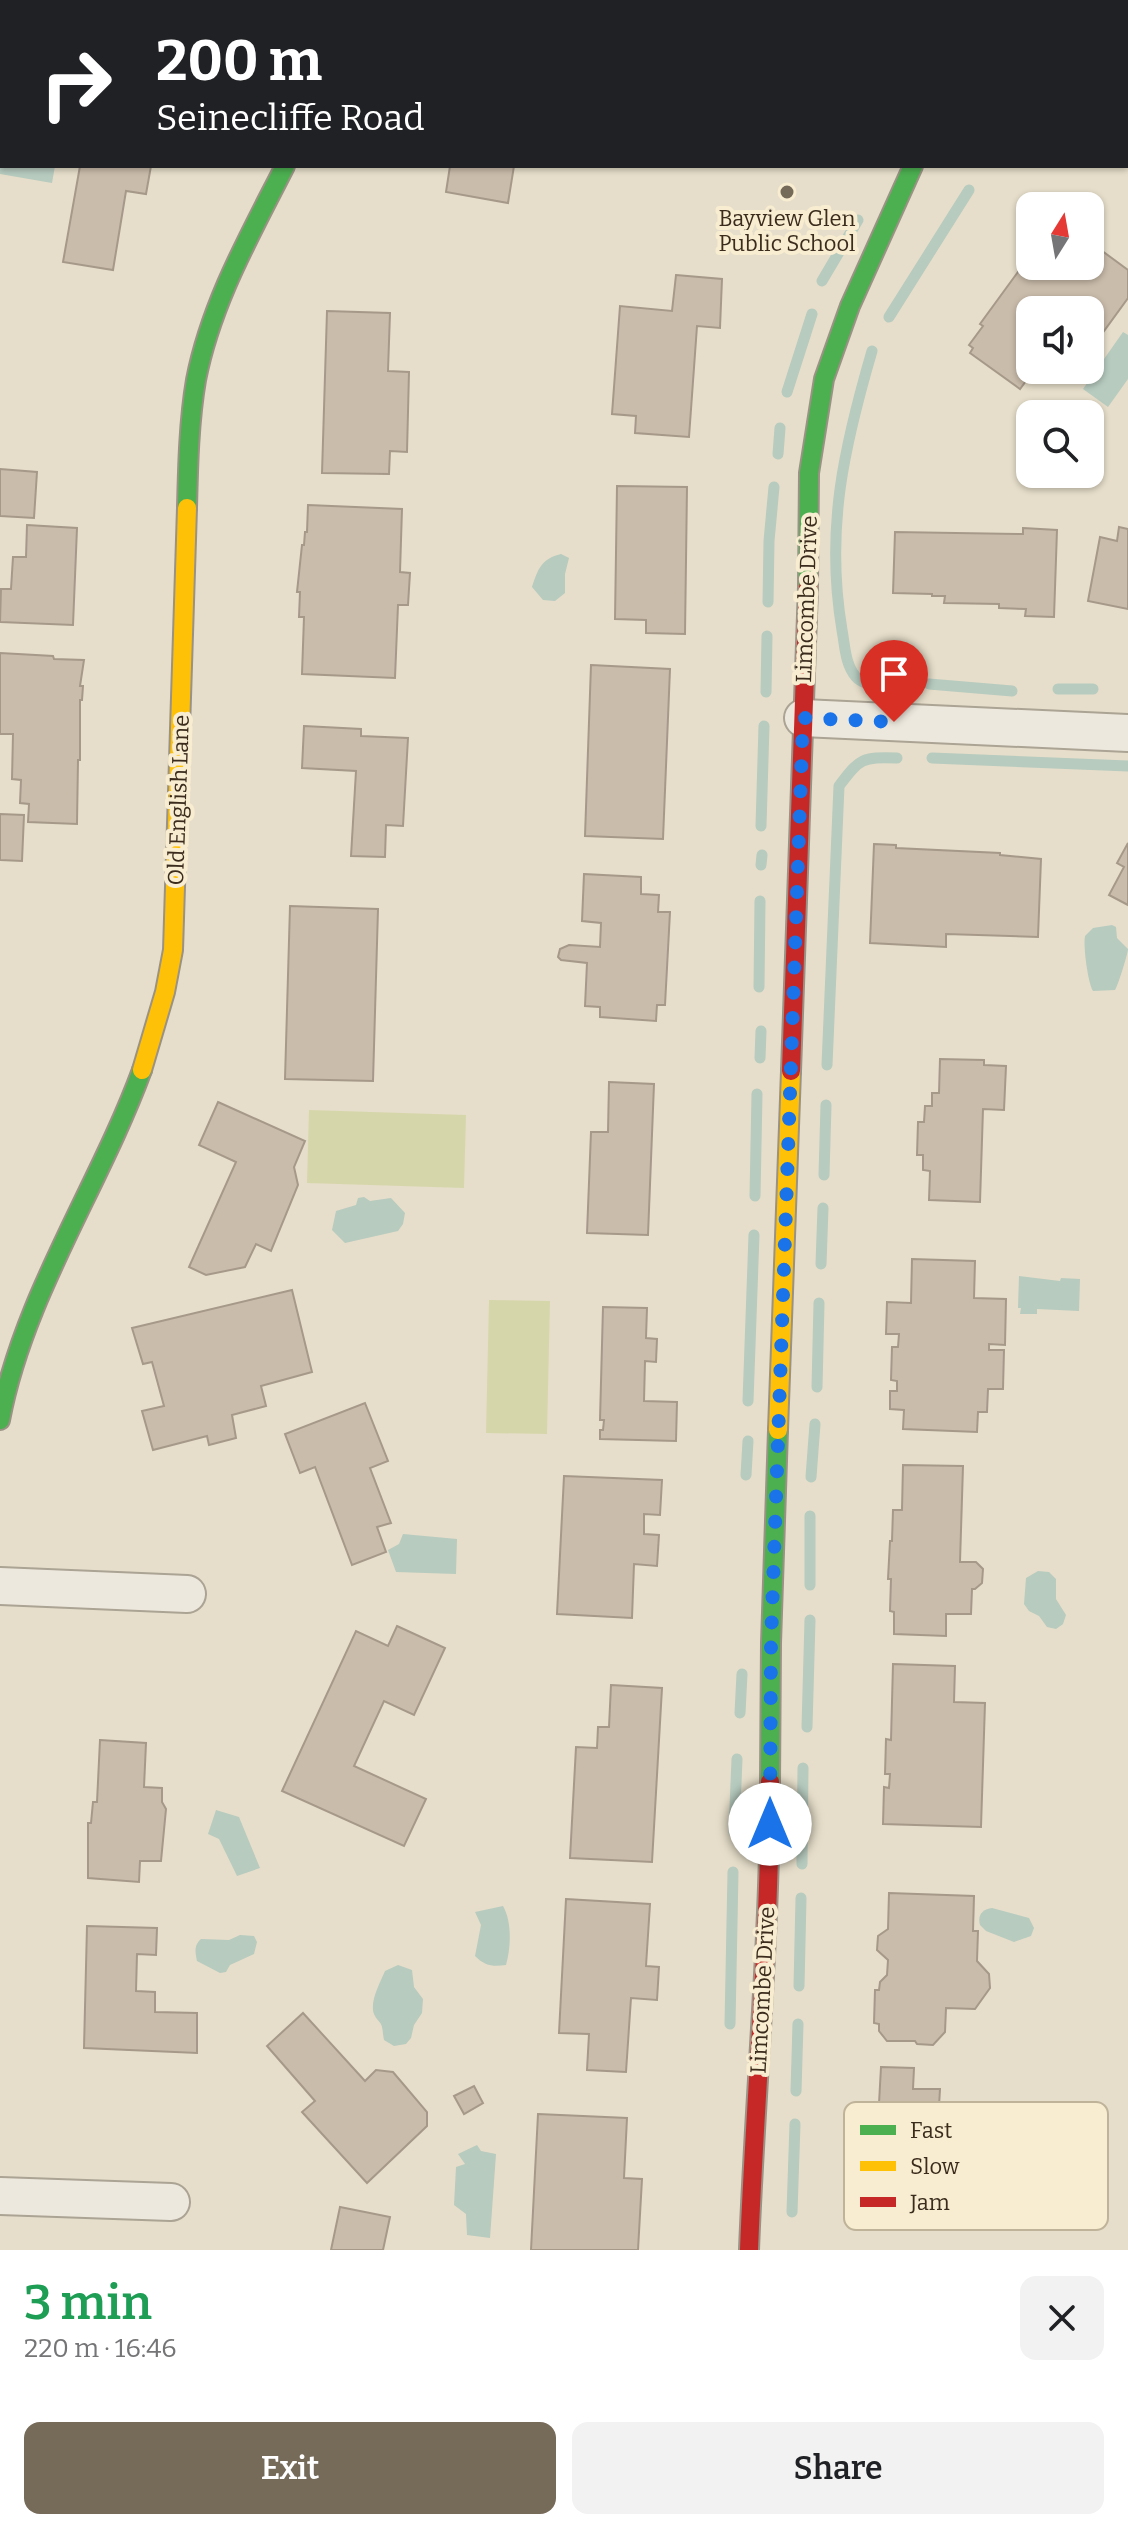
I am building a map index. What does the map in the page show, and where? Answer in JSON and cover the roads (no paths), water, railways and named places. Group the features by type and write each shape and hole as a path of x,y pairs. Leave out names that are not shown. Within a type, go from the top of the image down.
{"street":[{"name":"Old English Lane","path":"0,1420 16,1352 139,1079 164,1007 173,950 188,481 196,381 212,321 232,271 284,168"},
{"name":"Limcombe Drive","path":"749,2250 770,1853 771,1628 809,473 824,379 850,306 912,168"},
{"path":"803,718 1128,733"},
{"path":"0,1586 187,1594"},
{"path":"0,2196 171,2202"}],"waterway":[{"path":"889,317 969,190"},
{"path":"822,281 858,220"},
{"path":"787,392 812,314"},
{"path":"872,351 853,421 840,489 837,593 846,655 852,672 865,683 884,688"},
{"path":"778,454 780,428"},
{"path":"768,602 774,487"},
{"path":"766,692 767,636"},
{"path":"929,684 1012,691"},
{"path":"1058,689 1093,689"},
{"path":"761,826 764,726"},
{"path":"827,1065 839,786 863,761 897,758"},
{"path":"932,758 1128,766"},
{"path":"761,865 762,855"},
{"path":"759,987 760,901"},
{"path":"760,1058 761,1031"},
{"path":"755,1196 757,1094"},
{"path":"824,1175 826,1105"},
{"path":"821,1264 823,1208"},
{"path":"748,1401 754,1235"},
{"path":"817,1387 819,1303"},
{"path":"811,1477 815,1424"},
{"path":"746,1475 748,1441"},
{"path":"810,1516 810,1585"},
{"path":"807,1727 810,1620"},
{"path":"740,1713 742,1674"},
{"path":"734,1832 737,1759"},
{"path":"802,1864 803,1768"},
{"path":"730,2024 733,1872"},
{"path":"799,1986 801,1898"},
{"path":"796,2091 798,2024"},
{"path":"792,2212 795,2124"}],"place":[{"name":"Bayview Glen Public School","path":"787,192"}]}
